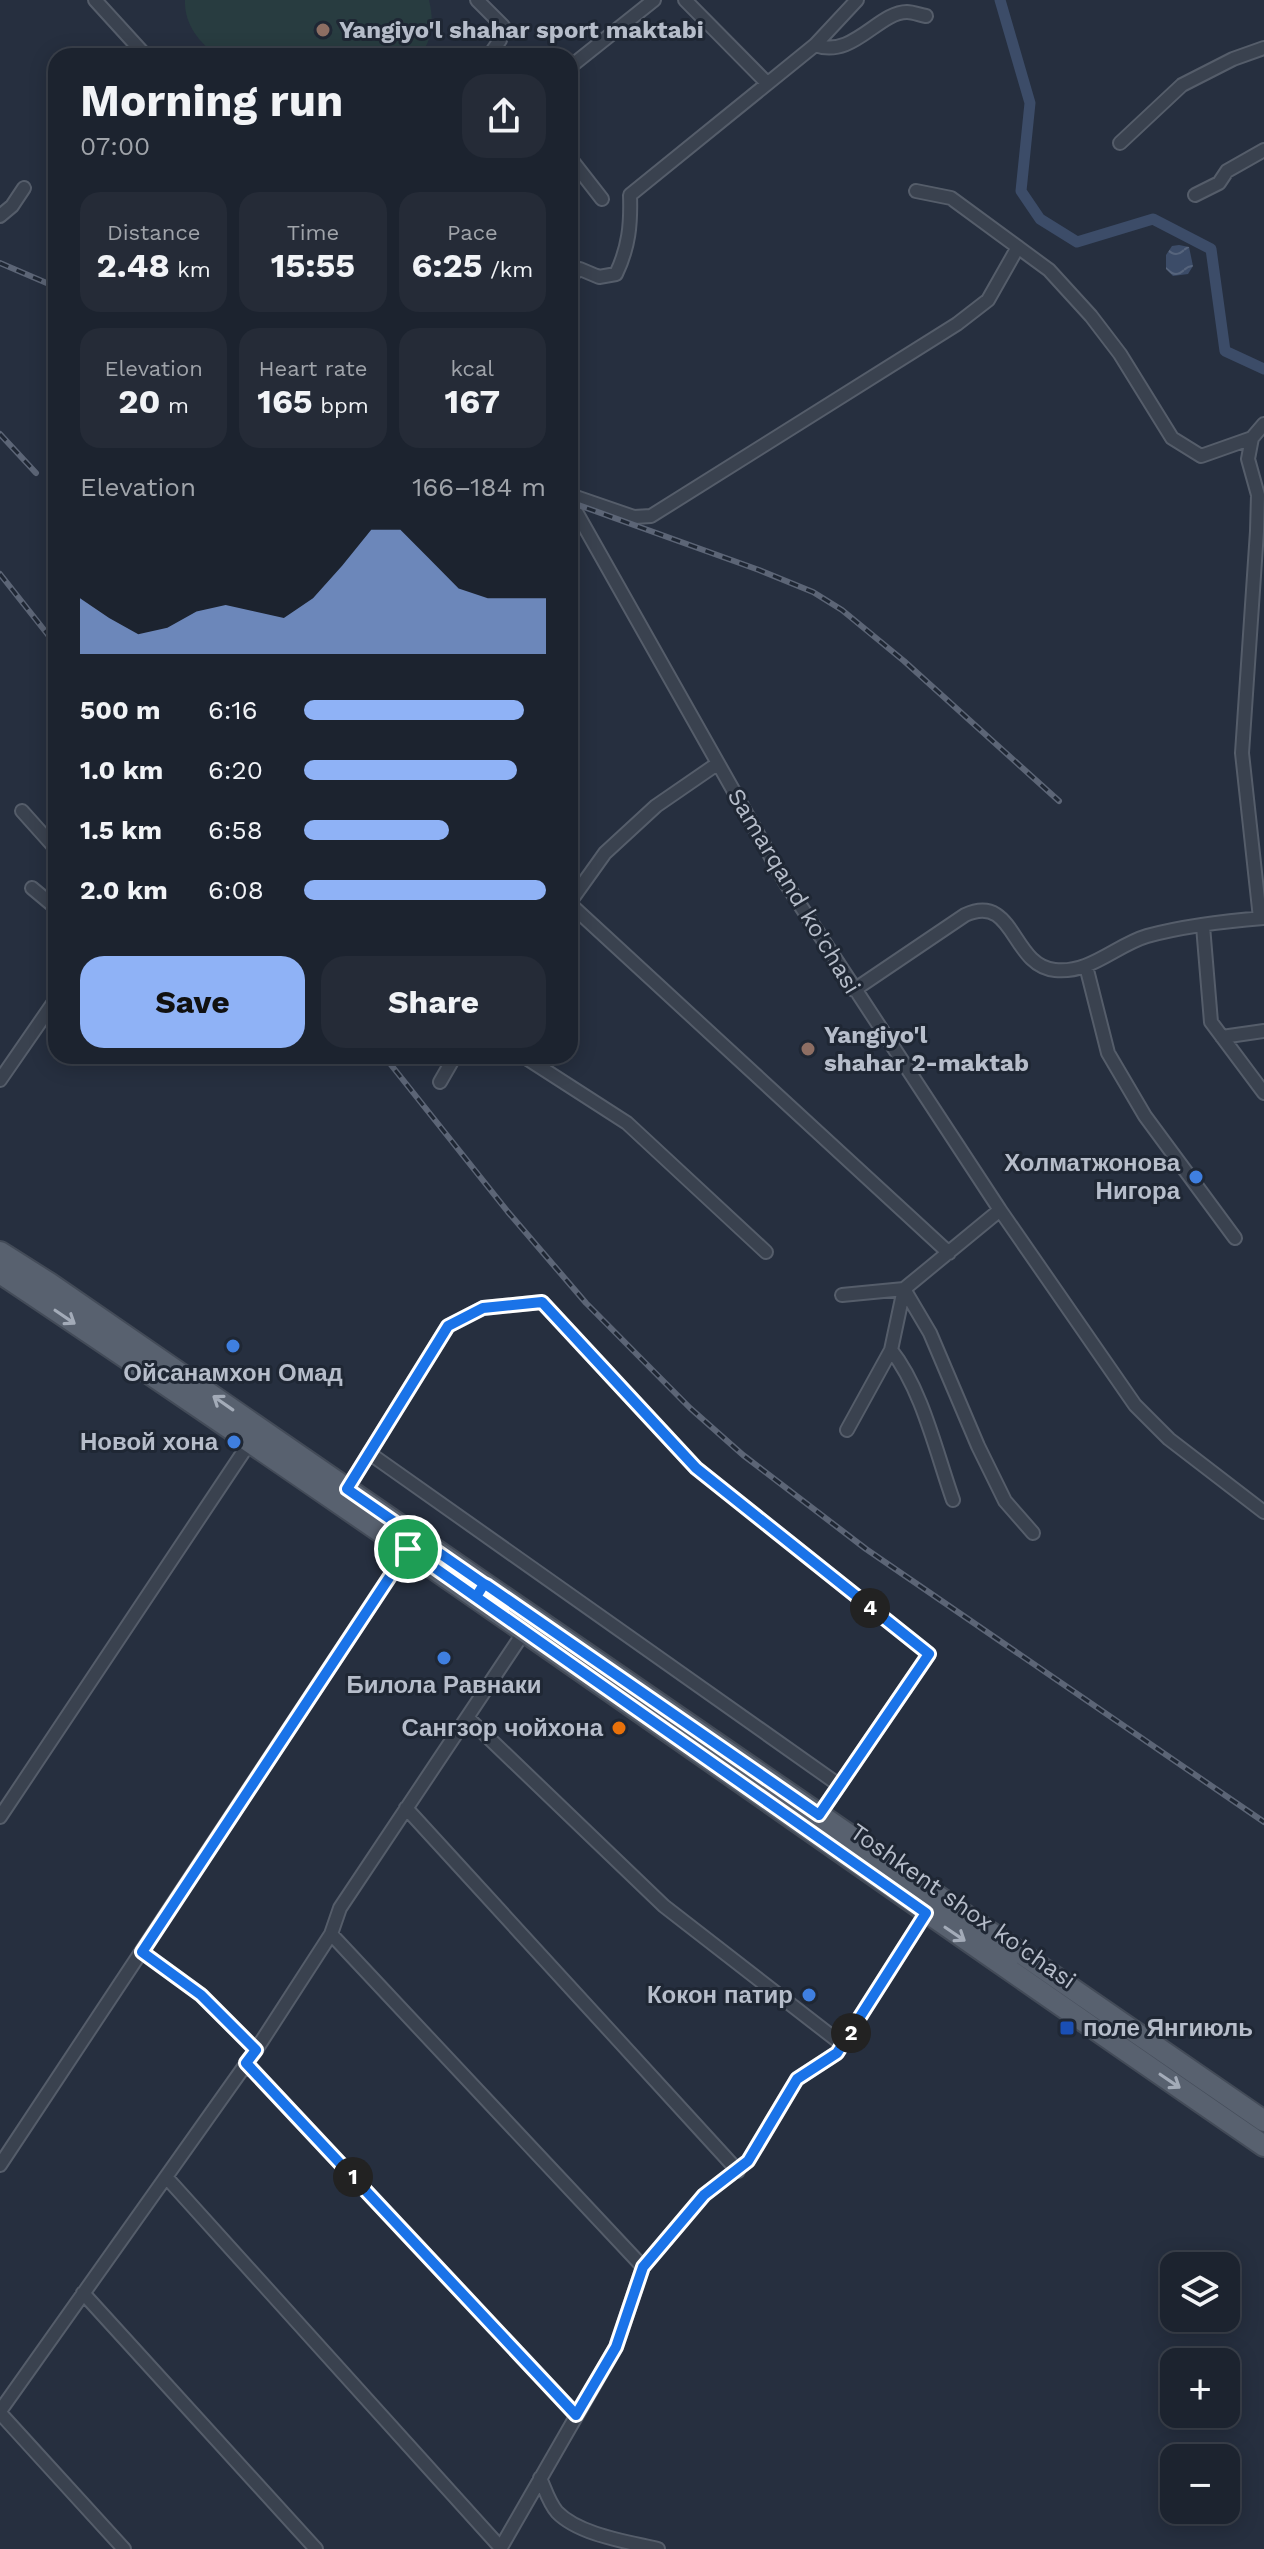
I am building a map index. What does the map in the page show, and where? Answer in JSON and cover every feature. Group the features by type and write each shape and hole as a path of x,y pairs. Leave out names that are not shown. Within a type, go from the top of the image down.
{"main road":[{"name":"Toshkent shox ko'chasi","path":"0,1252 347,1489 480,1590 819,1815 1264,2121"},
{"name":"Toshkent shox ko'chasi","path":"0,1273 408,1549 480,1590 524,1632 1264,2146"}],"street":[{"path":"95,0 139,48"},
{"path":"477,0 503,26 494,48"},
{"path":"578,61 654,0"},
{"path":"685,0 767,83"},
{"path":"578,270 599,277 616,274 624,258 631,228 630,195 815,45 857,0"},
{"path":"815,45 836,47 859,38 906,11 926,16"},
{"path":"1120,143 1182,85 1233,59 1264,48"},
{"path":"1195,195 1219,183 1227,171 1264,150"},
{"path":"578,168 602,199"},
{"path":"0,216 12,206 24,188"},
{"path":"916,191 951,198 1049,270 1120,354 1172,438 1201,456 1252,438"},
{"path":"578,498 634,517 651,516 957,324 988,300 1018,247"},
{"path":"854,990 965,915 981,910 992,911 1001,918 1028,957 1041,967 1056,971 1086,966 1145,936 1262,918 1242,753 1258,495 1248,459 1252,438 1264,424"},
{"name":"Samarqand ko'chasi","path":"578,526 785,882 1000,1210 1135,1405 1169,1439 1264,1512"},
{"path":"578,892 605,853 656,806 717,764"},
{"path":"22,811 48,840"},
{"path":"32,888 48,901"},
{"path":"578,910 949,1253"},
{"path":"1203,926 1211,1022 1264,1093"},
{"path":"1086,966 1108,1053 1145,1116 1235,1238"},
{"path":"0,1080 48,1011"},
{"path":"1222,1037 1264,1031"},
{"path":"440,1082 450,1064"},
{"path":"535,1064 627,1123 766,1252"},
{"path":"842,1295 904,1289 1000,1210"},
{"path":"847,1430 891,1350 904,1289"},
{"path":"904,1289 930,1333 1005,1501 1033,1533"},
{"path":"347,1489 448,1326 483,1308 542,1302 696,1468 929,1654 819,1815"},
{"path":"891,1350 903,1365 915,1393 953,1500"},
{"path":"0,1817 250,1442"},
{"path":"369,1453 839,1785"},
{"path":"0,2165 408,1549"},
{"path":"124,2549 0,2412 256,2050 331,1934 340,1908 436,1762 469,1719 524,1632"},
{"path":"469,1719 664,1906 843,2045"},
{"path":"406,1808 738,2171"},
{"path":"167,2178 500,2548 616,2347 643,2267 704,2195 748,2161 797,2079 833,2057 843,2045 926,1913"},
{"path":"331,1934 643,2267"},
{"path":"142,1952 201,1995 256,2050"},
{"path":"246,2063 576,2415"},
{"path":"83,2293 316,2549"},
{"path":"540,2478 559,2515 600,2535 658,2549"}],"green space":[{"name":"Yangiyo'l shahar sport maktabi","path":"185,0 429,0 432,15 431,30 424,48 209,48 194,32 185,9"}],"water":[{"path":"1172,246 1189,247 1193,266 1188,274 1173,276 1166,269 1166,255"}],"waterway":[{"path":"1000,0 1030,103 1021,191 1040,219 1077,242 1153,219 1211,249 1225,351 1264,369"}],"railway":[{"path":"0,263 48,284"},
{"path":"0,434 36,473"},
{"path":"578,505 813,592 842,610 904,661 1059,801"},
{"path":"0,574 48,635"},
{"path":"390,1064 508,1212 586,1303 690,1408 743,1455 866,1549 1264,1822"}],"place":[{"name":"Yangiyo'l shahar sport maktabi","path":"323,30"},
{"name":"Yangiyo'l shahar 2-maktab","path":"808,1049"},
{"name":"Холматжонова Нигора","path":"1196,1177"},
{"name":"Ойсанамхон Омад","path":"233,1346"},
{"name":"Новой хона","path":"234,1442"},
{"name":"Билола Равнаки","path":"444,1658"},
{"name":"Сангзор чойхона","path":"619,1728"},
{"name":"Кокон патир","path":"809,1995"},
{"name":"поле Янгиюль","path":"1067,2028"}],"route":[{"path":"408,1549 142,1952 201,1995 256,2050 246,2063 576,2415 616,2347 643,2267 704,2195 748,2161 797,2079 837,2053 926,1913 476,1597 484,1584 347,1489 448,1326 483,1308 542,1302 696,1468 929,1654 819,1815 488,1586 484,1584 476,1597 408,1549"}]}
